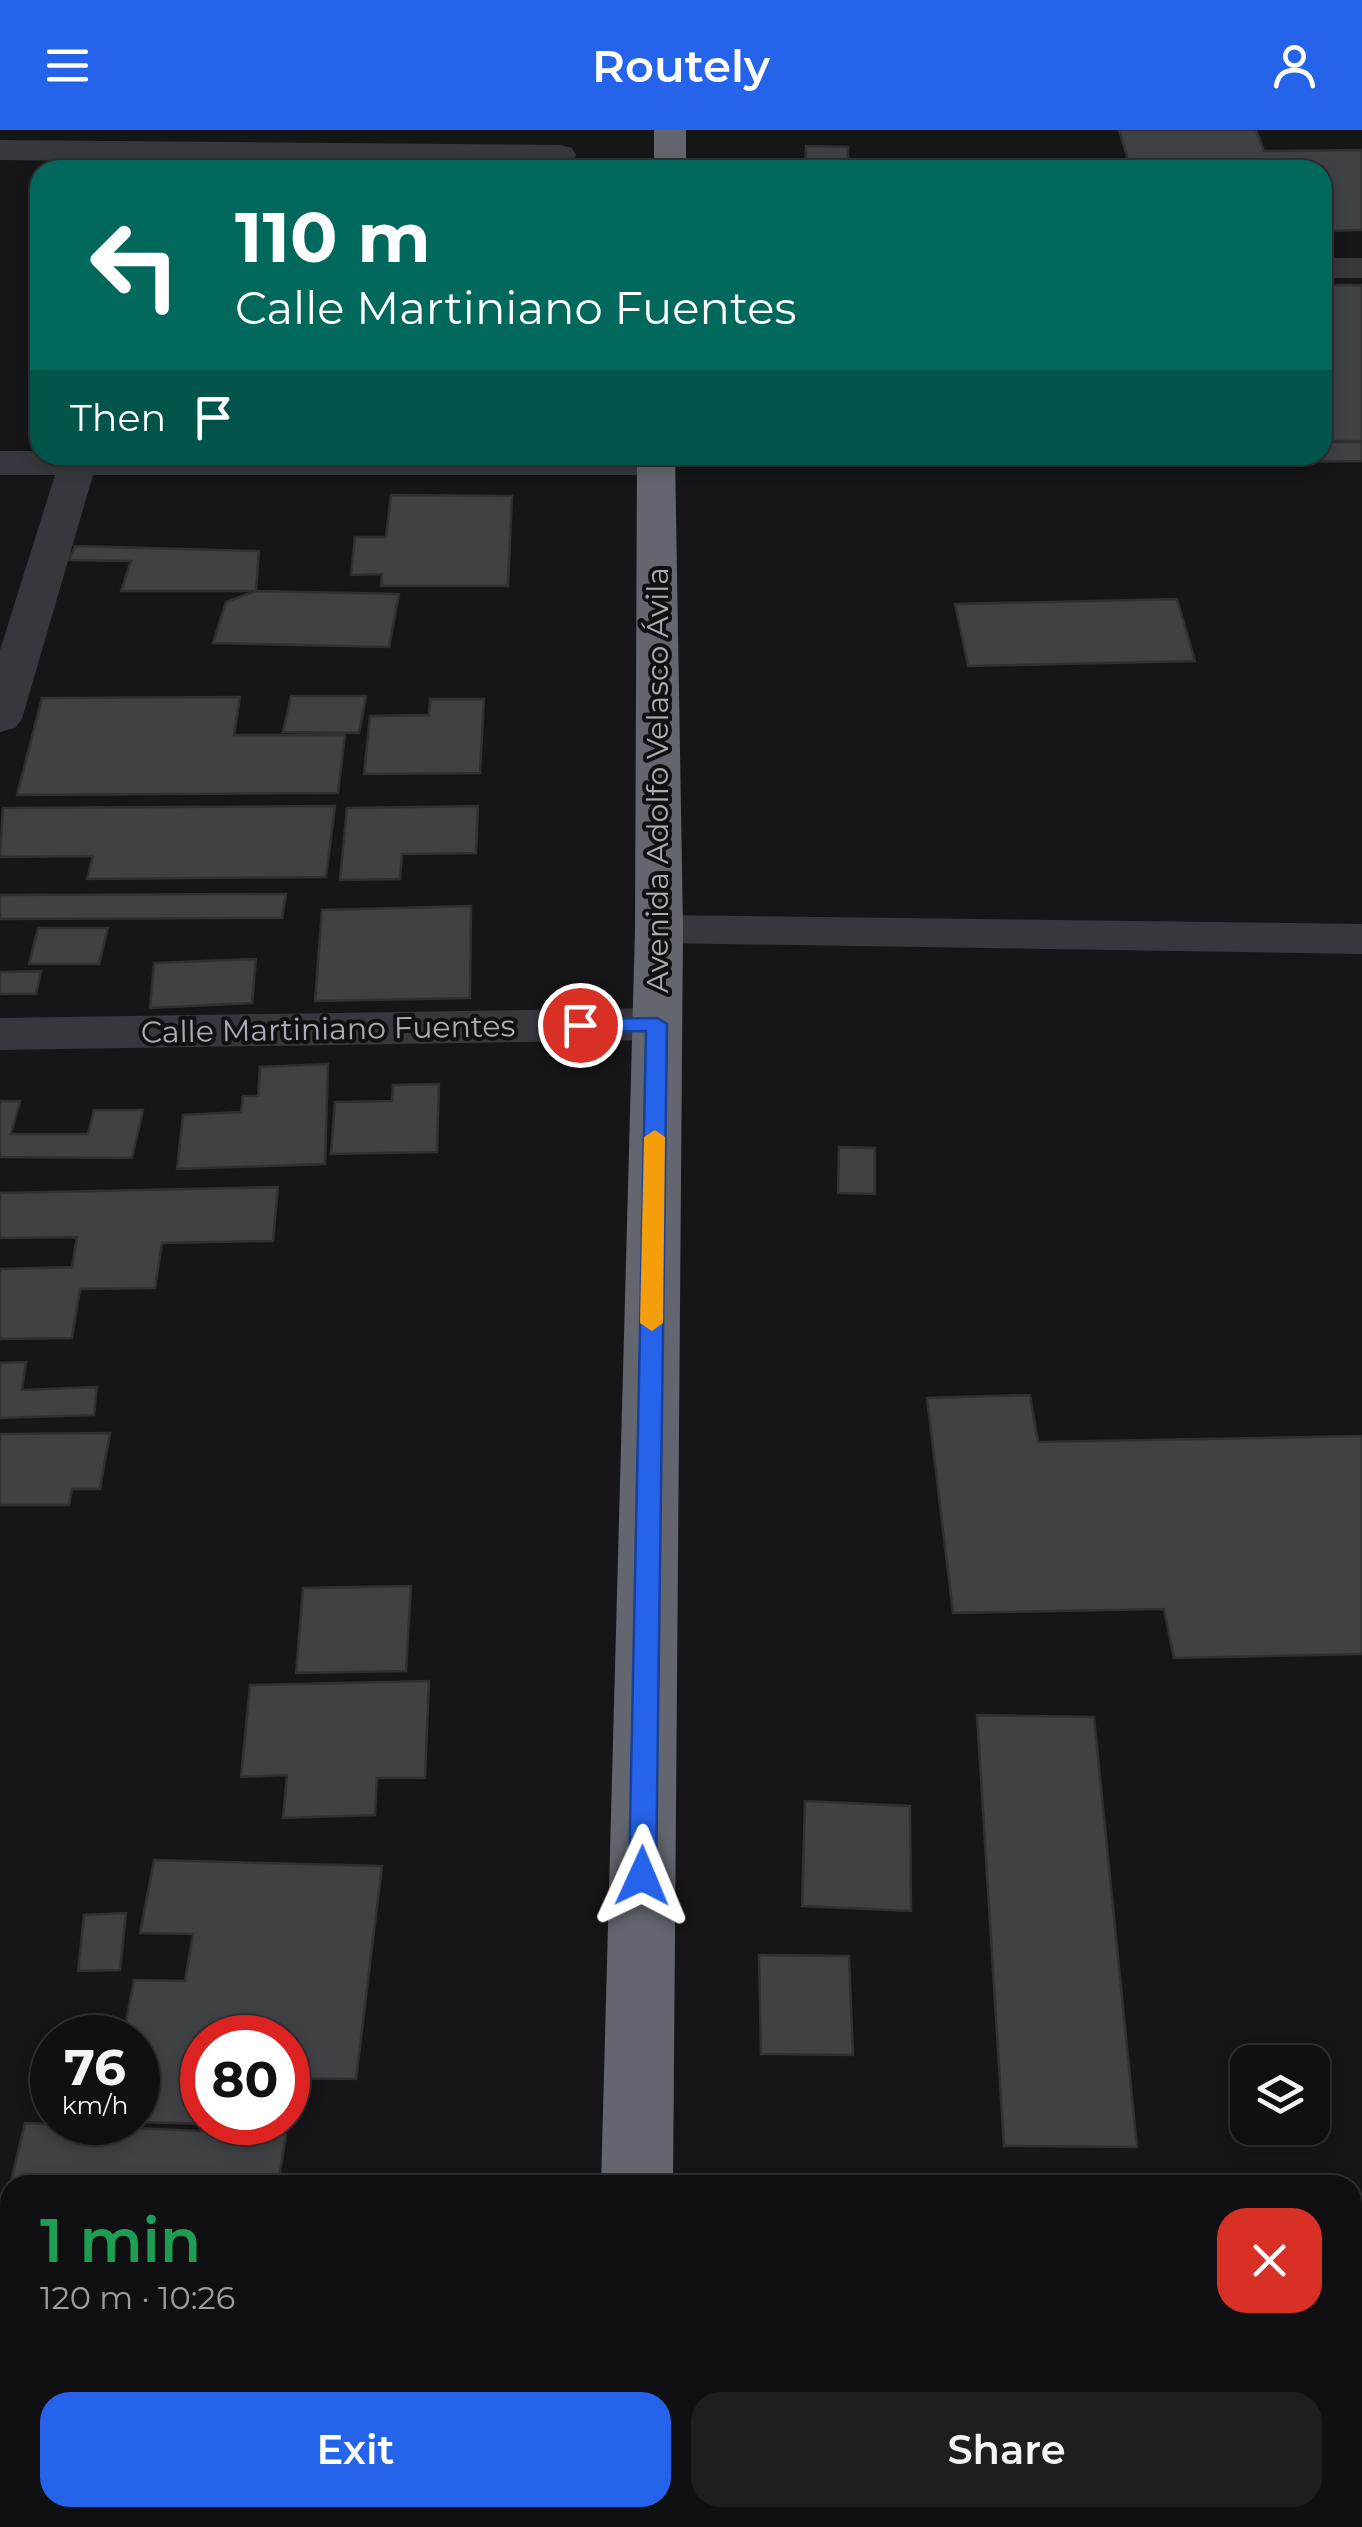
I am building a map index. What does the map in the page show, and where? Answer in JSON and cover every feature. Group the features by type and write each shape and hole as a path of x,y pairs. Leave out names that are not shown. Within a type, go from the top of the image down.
{"highway":[{"path":"670,130 670,160"},
{"name":"Avenida Adolfo Velasco Ávila","path":"637,2175 659,929 656,465"}],"street":[{"path":"0,150 560,155"},
{"path":"1332,268 1362,268"},
{"path":"0,463 30,461"},
{"path":"0,719 77,465"},
{"path":"659,929 1362,938"},
{"name":"Calle Martiniano Fuentes","path":"0,1034 657,1024"}],"building":[{"path":"1119,130 1256,130 1264,151 1362,150 1362,230 1332,231 1332,160 1128,160"},
{"path":"806,146 848,147 848,160 805,160"},
{"path":"1332,285 1362,285 1362,441 1332,441"},
{"path":"1332,442 1362,442 1362,461 1332,461"},
{"path":"391,495 512,496 508,586 381,586 382,574 351,575 355,537 386,537"},
{"path":"75,546 259,551 256,591 121,591 131,561 69,560"},
{"path":"256,591 399,594 389,647 213,643 226,602"},
{"path":"1177,599 1195,661 968,666 955,604"},
{"path":"291,696 366,696 359,733 283,732"},
{"path":"240,697 234,735 345,735 338,793 17,795 42,698"},
{"path":"430,699 484,699 480,773 364,774 370,716 429,715"},
{"path":"335,806 326,877 87,879 93,856 0,857 3,808"},
{"path":"478,806 476,853 402,854 400,879 340,880 347,808"},
{"path":"286,894 282,918 0,919 0,895"},
{"path":"471,906 470,998 315,1001 322,910"},
{"path":"38,928 108,928 99,964 29,964"},
{"path":"256,959 252,1003 150,1008 154,963"},
{"path":"41,971 36,994 0,994 0,972"},
{"path":"328,1064 325,1164 177,1169 183,1115 241,1112 243,1096 258,1096 260,1067"},
{"path":"439,1084 437,1152 331,1154 335,1102 392,1101 393,1085"},
{"path":"0,1101 20,1101 11,1134 88,1134 94,1110 143,1110 132,1158 0,1157"},
{"path":"839,1147 875,1148 875,1194 838,1193"},
{"path":"278,1187 273,1241 162,1243 155,1288 80,1289 72,1338 0,1339 0,1269 72,1267 77,1237 0,1238 0,1193"},
{"path":"26,1362 22,1390 97,1387 94,1415 0,1418 0,1363"},
{"path":"1030,1395 1038,1442 1362,1436 1362,1654 1174,1658 1164,1609 953,1613 927,1398"},
{"path":"110,1433 100,1489 72,1489 69,1505 0,1505 0,1434"},
{"path":"411,1586 406,1671 296,1673 303,1588"},
{"path":"429,1681 425,1778 377,1778 375,1815 283,1818 287,1775 241,1777 250,1685"},
{"path":"977,1715 1094,1717 1137,2147 1004,2146"},
{"path":"805,1801 910,1806 911,1911 802,1906"},
{"path":"154,1860 382,1866 356,2079 310,2078 310,2015 180,2015 180,2123 160,2123 160,2015 127,2015 134,1980 185,1981 193,1934 140,1933"},
{"path":"126,1913 120,1970 78,1971 84,1915"},
{"path":"759,1955 849,1956 853,2055 761,2054"},
{"path":"25,2123 30,2123 30,2145 160,2145 160,2129 180,2130 180,2145 284,2145 280,2175 12,2175"}],"slow traffic":[{"path":"652,1323 655,1137"}],"route":[{"path":"580,1025 657,1024 642,1876"}]}
